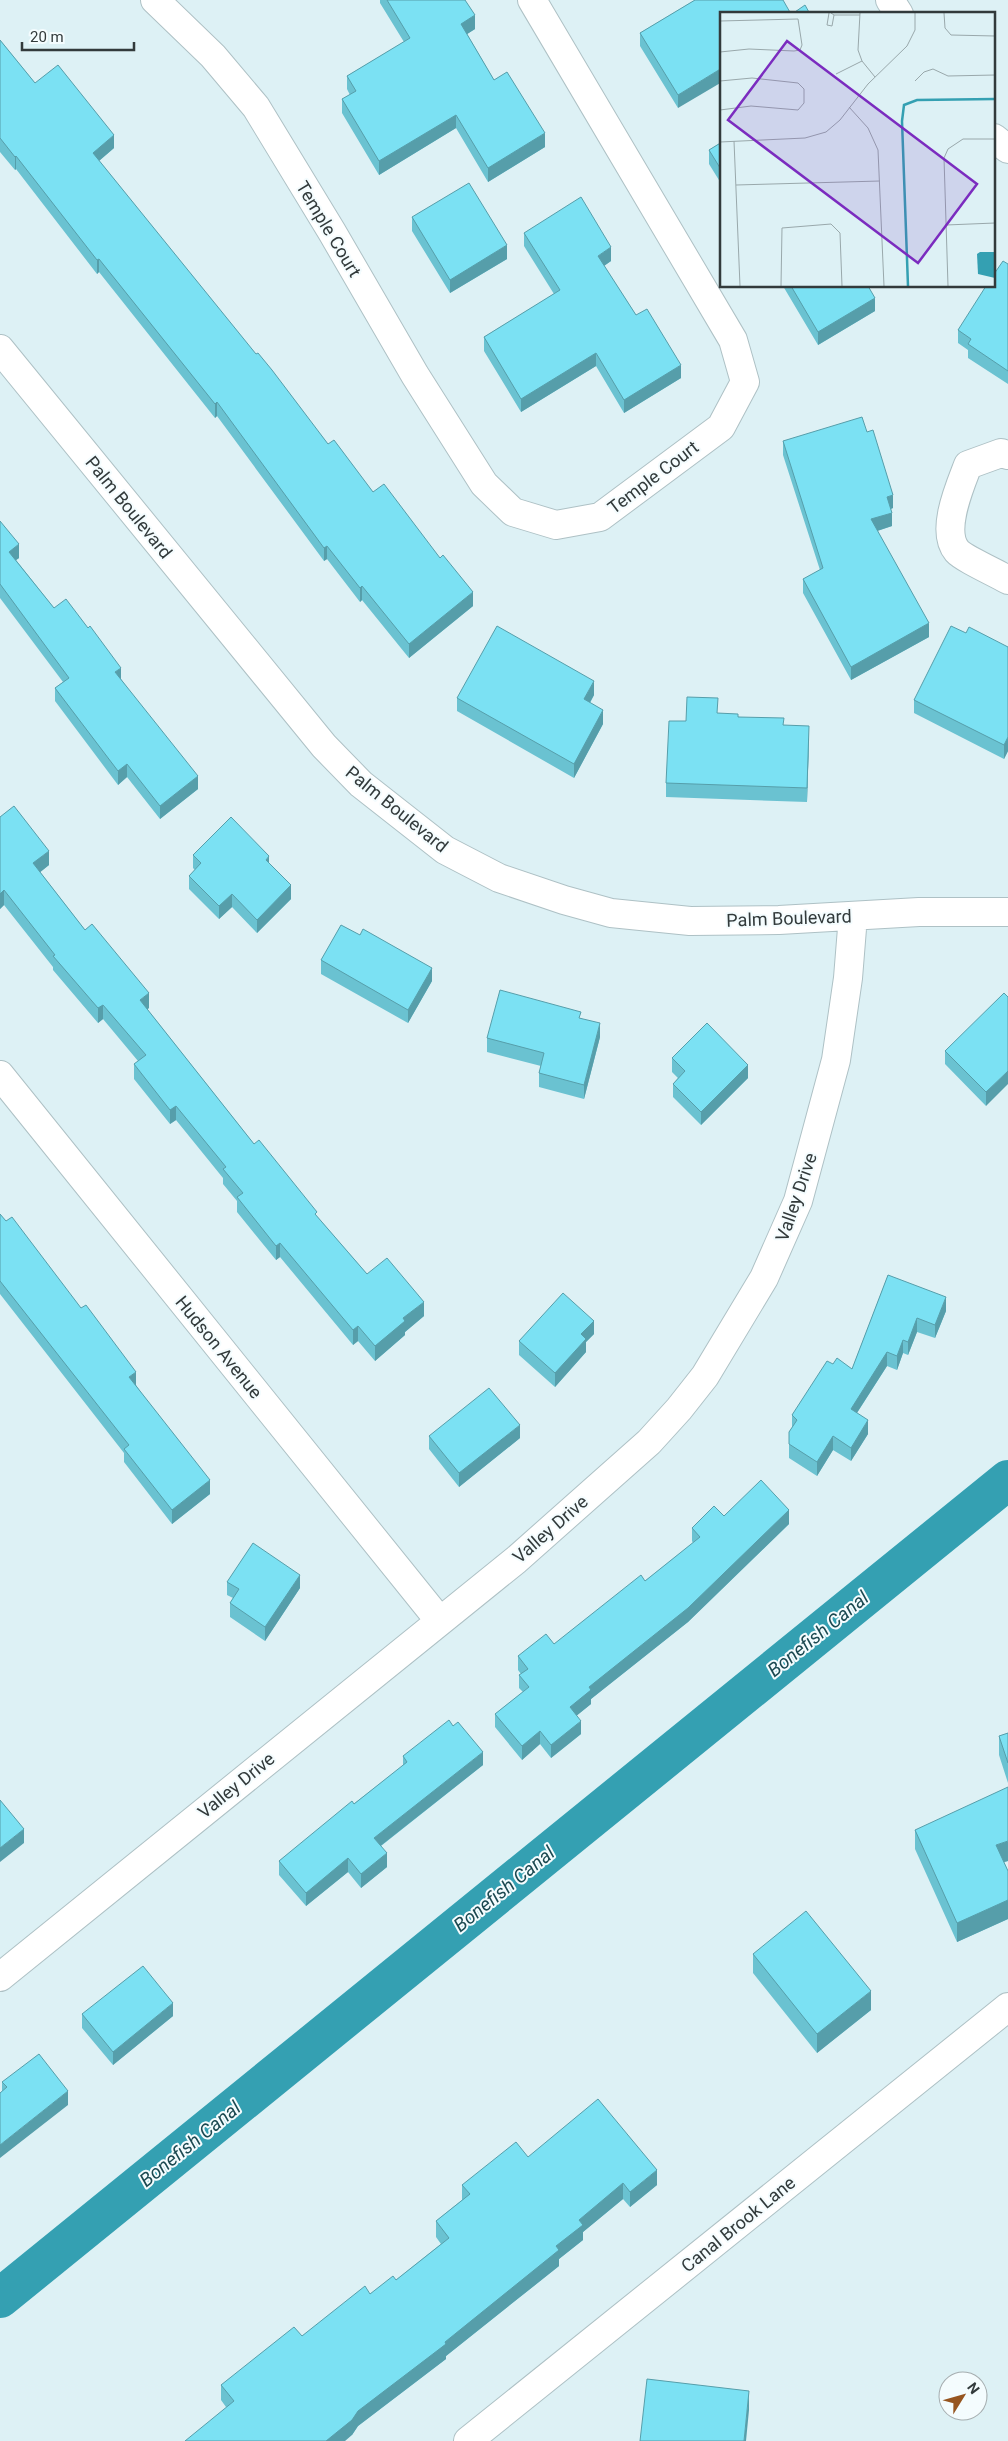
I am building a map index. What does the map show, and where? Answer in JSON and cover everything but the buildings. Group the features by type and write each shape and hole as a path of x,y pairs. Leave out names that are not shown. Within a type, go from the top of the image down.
{"street":[{"name":"Temple Court","path":"155,0 213,56 256,107 332,232 415,375 484,484 512,512 556,525 600,517 721,427 745,382 733,340 532,0"},
{"path":"890,0 898,12"},
{"path":"996,140 1008,149"},
{"name":"Palm Boulevard","path":"0,349 324,746 361,784 444,850 500,878 564,900 611,913 690,921 780,920 920,912 1008,912"},
{"path":"1008,455 1001,453 968,465 955,500 950,534 957,551 1008,580"},
{"name":"Valley Drive","path":"0,1977 439,1620 516,1560 649,1442 679,1409 705,1376 764,1278 798,1201 836,1060 848,978 853,916"},
{"name":"Hudson Avenue","path":"0,1075 439,1620"},
{"name":"Canal Brook Lane","path":"483,2437 1008,2007"}],"waterway":[{"name":"Bonefish Canal","path":"0,2298 1008,1480"}]}
